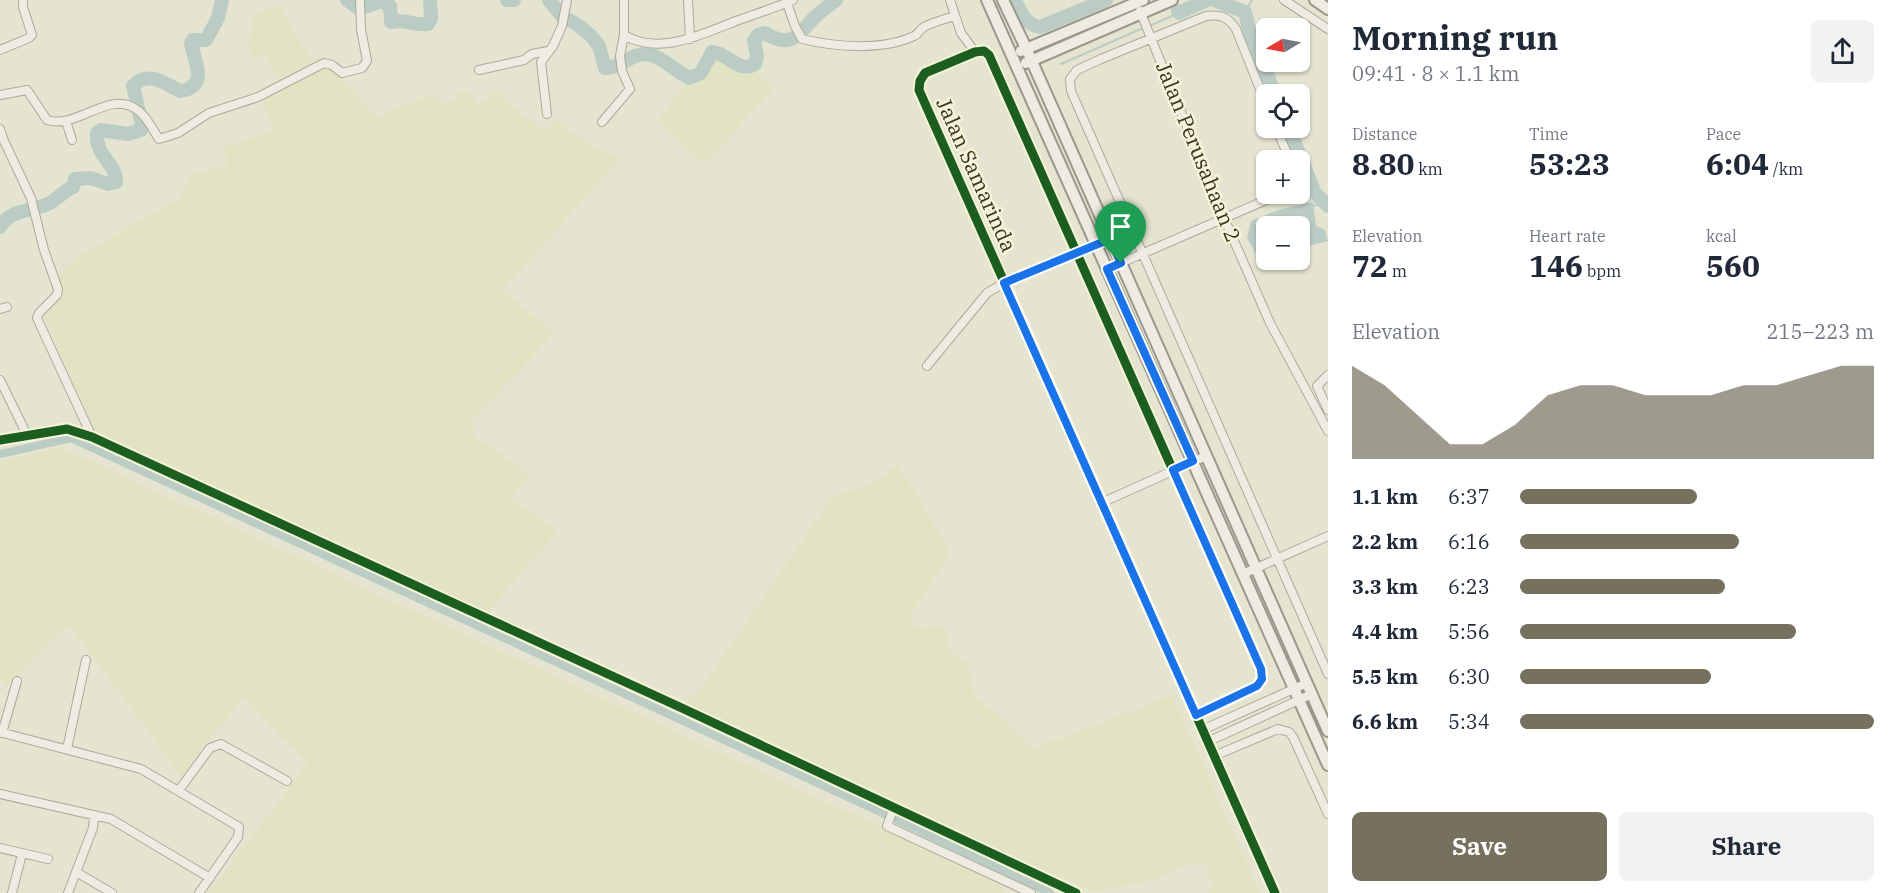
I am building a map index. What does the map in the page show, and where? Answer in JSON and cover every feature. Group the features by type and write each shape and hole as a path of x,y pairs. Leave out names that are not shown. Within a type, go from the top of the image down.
{"street":[{"path":"0,50 32,35 22,7 23,0"},
{"path":"0,95 27,90 47,120 66,121 116,103 132,106 142,113 159,139 162,139 178,133 209,113 258,97 324,63 332,65 342,73 362,68 367,61 360,0"},
{"path":"547,114 541,62 553,46 562,26 567,0"},
{"path":"602,122 629,92 629,83 622,71 620,56 624,35 624,0"},
{"path":"688,0 690,39"},
{"path":"950,0 961,33 975,52 984,51 990,55 1261,669 1262,679 1257,686 1196,715"},
{"path":"987,0 1328,765"},
{"path":"1003,0 1032,60 1328,731"},
{"path":"1018,66 1143,18 1172,0"},
{"path":"1284,0 1328,29"},
{"path":"1315,0 1328,9"},
{"path":"624,35 633,40 646,42 676,42 690,39 790,1 795,26 802,39 839,46 889,43 915,36 926,26 955,16"},
{"path":"1013,54 1139,1"},
{"name":"Jalan Perusahaan 2","path":"1139,1 1150,36 1224,218 1270,323 1328,431"},
{"path":"1258,84 1236,29 1230,20 1223,16 1206,16 1150,36 1077,70 1072,74 1070,86 1328,674"},
{"path":"479,70 524,60 532,54 548,51"},
{"name":"Jalan Samarinda","path":"975,52 925,73 920,81 919,90 1275,893"},
{"path":"66,121 72,140"},
{"path":"0,129 31,198 44,249 58,289 57,296 39,313 38,318 92,437"},
{"path":"1107,269 1257,204"},
{"path":"927,366 987,293 1004,283 1110,239"},
{"path":"1320,416 1328,410 1317,386 1328,375"},
{"path":"0,380 27,435"},
{"path":"0,440 67,429 92,437 892,814 1076,893"},
{"path":"1101,503 1206,456"},
{"path":"1243,574 1328,536"},
{"path":"67,749 86,660"},
{"path":"17,681 1,733 141,769 239,827 238,837 199,893"},
{"path":"1208,742 1297,694 1307,683"},
{"path":"1202,730 1297,694 1312,694"},
{"path":"1214,756 1278,729 1289,732 1328,814"},
{"path":"178,790 210,748 221,744 287,780"},
{"path":"0,794 111,819 210,878"},
{"path":"892,814 887,826 1031,893"},
{"path":"68,893 93,828 94,817"},
{"path":"0,848 48,859"},
{"path":"12,893 22,854"},
{"path":"76,872 112,893"}],"green space":[{"path":"280,5 317,71 330,67 377,117 432,94 444,105 466,89 479,104 496,91 543,132 556,120 587,143 620,158 503,290 554,334 472,420 475,436 530,475 510,498 558,530 486,614 96,432 43,315 63,297 57,276 79,256 180,198 189,175 228,165 224,147 275,131 262,101 286,89 265,54 251,56 248,40 255,26 253,15"},
{"path":"718,60 743,75 750,75 755,70 773,89 704,165 658,120 686,85 701,83"},
{"path":"60,447 1001,883 1004,893 209,893 308,763 272,729 246,698 212,734 182,777 69,624 6,687 0,676 0,462"},
{"path":"898,464 951,553 909,616 915,627 945,626 947,645 955,657 968,661 974,694 1034,749 1172,695 1260,893 1209,893 1212,885 1205,862 1181,867 1167,876 1094,892 689,710 687,702 700,690 833,496 875,483"}],"shaded area":[{"path":"1313,202 1316,226 1325,230 1328,241 1310,246 1310,216 1263,216 1278,210"},
{"path":"1256,219 1256,254 1247,238 1251,221"}],"waterway":[{"path":"0,227 16,213 50,203 73,187 75,179 91,178 108,184 116,182 113,170 99,148 97,133 101,130 128,134 141,130 142,125 133,86 139,81 150,78 180,91 189,89 195,84 198,72 191,43 193,40 206,40 218,18 222,0"},
{"path":"347,0 360,9 381,1 390,6 391,22 423,24 428,24 431,19 430,0"},
{"path":"507,0 514,0"},
{"path":"549,0 562,16 578,25 592,37 599,46 605,68 647,54 655,56 690,78 701,73 712,52 738,65 755,64 757,56 754,41 758,35 765,33 781,40 792,38 836,0"},
{"path":"1015,0 1027,21 1040,27 1106,0"},
{"path":"1178,11 1179,13 1207,0"},
{"path":"1214,0 1245,12 1249,30 1271,84"},
{"path":"1245,12 1252,0"},
{"path":"1149,26 1179,13"},
{"path":"1061,64 1143,28"},
{"path":"1293,138 1315,193 1328,206"},
{"path":"1311,207 1325,202"},
{"path":"0,454 71,438 889,816 1050,893"}],"cycle path":[{"path":"1196,715 1257,686 1262,679 1261,669 989,55 984,51 975,52 925,73 920,81 919,90 1275,893"},
{"path":"0,440 67,429 92,437 684,709 1076,893"}],"route":[{"path":"1110,239 1121,263 1107,269 1193,461 1173,470 1261,669 1262,679 1257,686 1196,715 1004,283 1110,239"}]}
